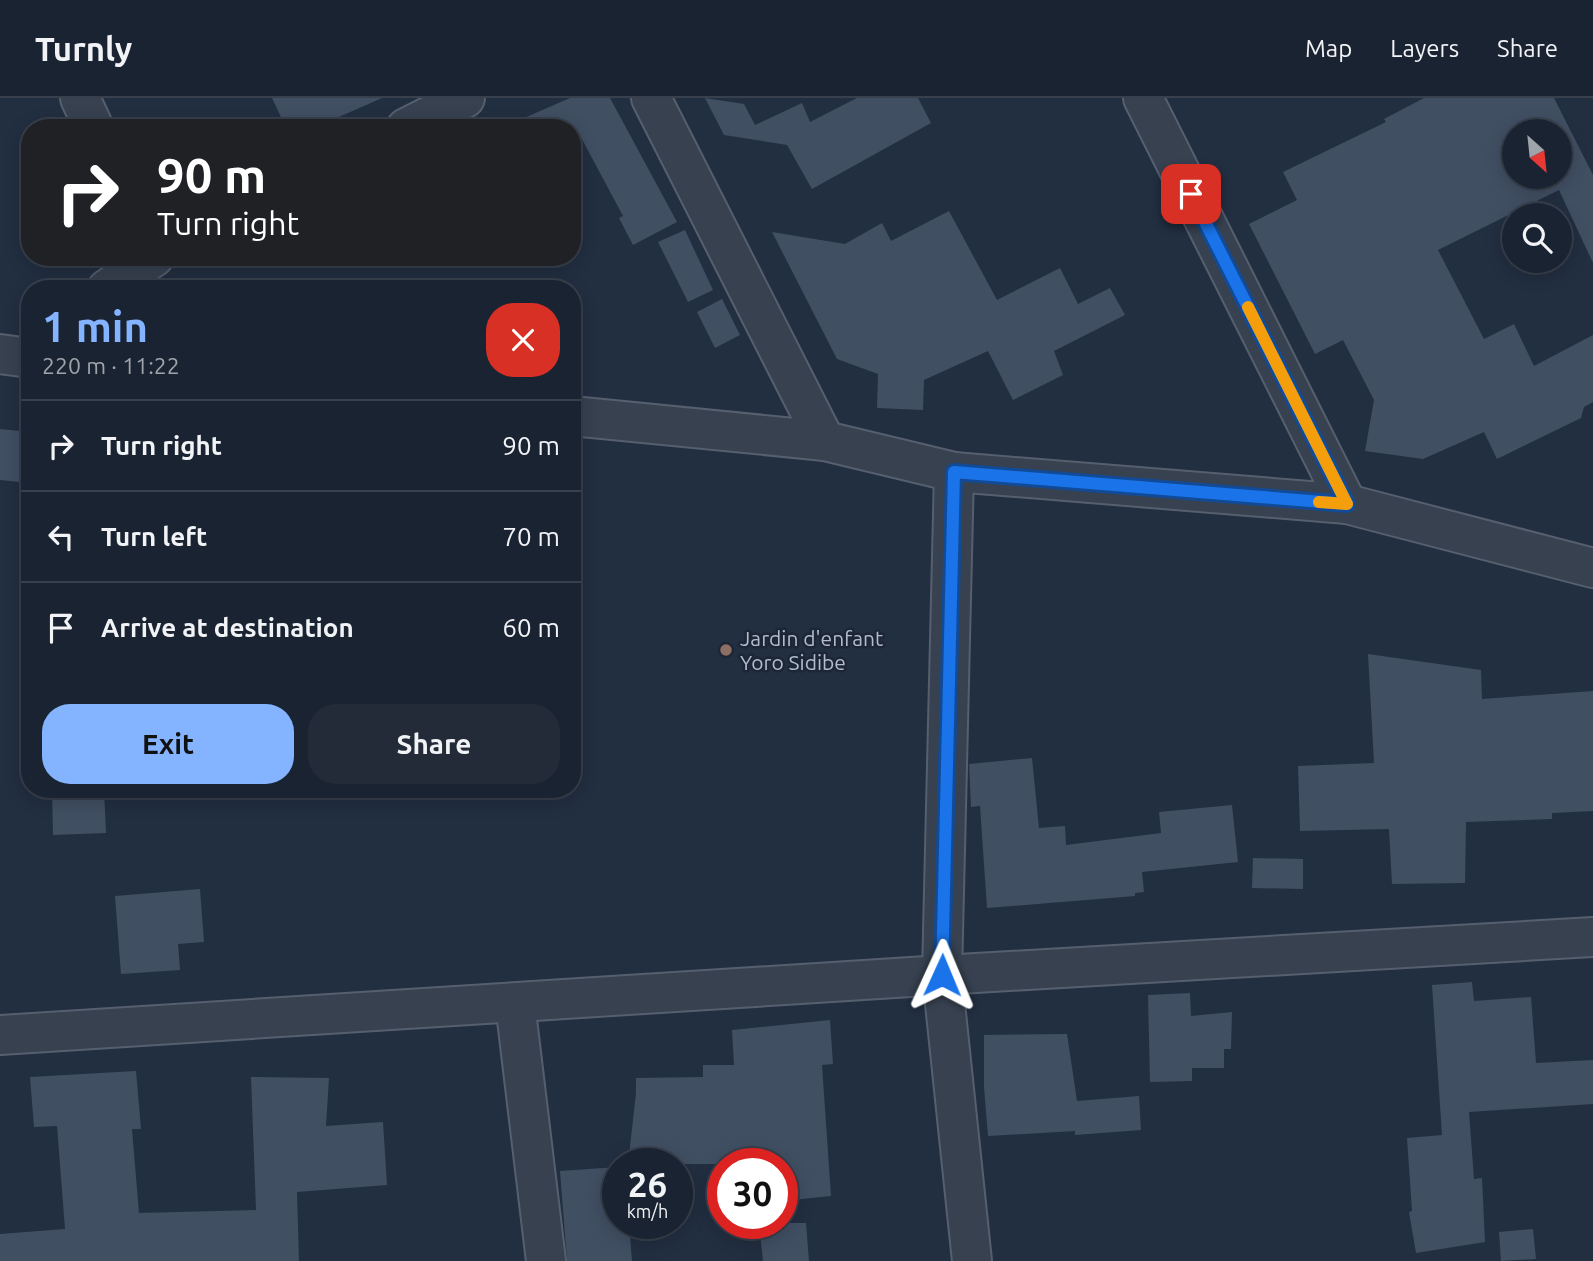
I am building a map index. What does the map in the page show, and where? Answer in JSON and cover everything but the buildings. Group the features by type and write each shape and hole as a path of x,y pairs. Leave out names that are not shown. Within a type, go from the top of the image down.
{"street":[{"path":"80,98 90,119"},
{"path":"424,119 465,98"},
{"path":"651,98 825,440"},
{"path":"1143,98 1347,504"},
{"path":"120,280 141,266"},
{"path":"581,417 825,440 954,472 1347,504 1593,568"},
{"path":"954,472 942,975 972,1261"},
{"path":"0,1035 1593,937"},
{"path":"515,1003 546,1261"}],"slow traffic":[{"path":"1248,307 1347,504 1319,502"}],"place":[{"name":"Jardin d'enfant Yoro Sidibe","path":"726,650"}],"route":[{"path":"942,975 954,472 1347,504 1191,194"}]}
